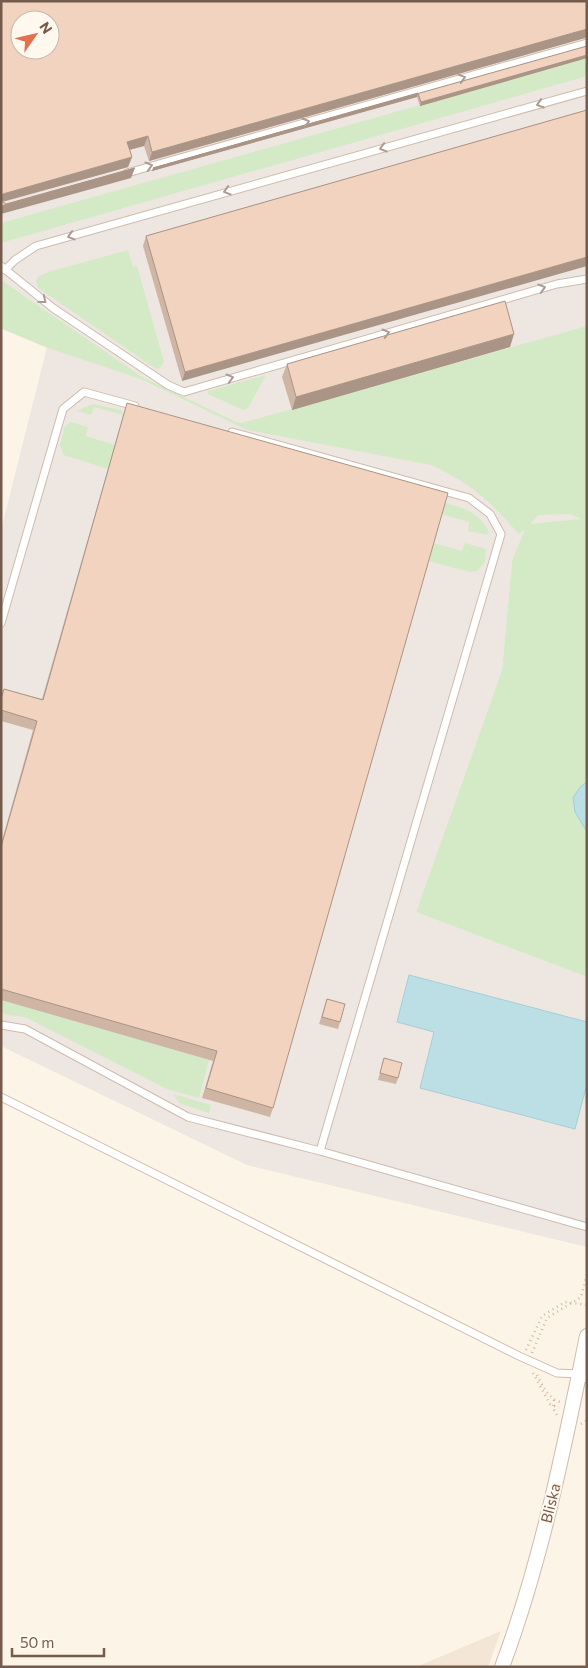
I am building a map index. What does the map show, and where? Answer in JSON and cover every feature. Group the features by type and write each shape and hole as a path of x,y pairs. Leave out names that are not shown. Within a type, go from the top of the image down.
{"street":[{"name":"Bliska","path":"502,1667 515,1632 539,1548 583,1376 587,1336"}],"lane":[{"path":"116,176 587,43"},
{"path":"587,91 36,246 3,268 61,313 168,385 184,392 557,284 587,279"},
{"path":"1,623 63,409 84,392 143,408"},
{"path":"219,429 469,498 490,514 501,534 320,1151"},
{"path":"1,1026 25,1029 188,1116 320,1151 587,1228"},
{"path":"1,1097 525,1358 557,1373 583,1376"}],"path":[{"path":"566,1411 550,1404 530,1367 521,1361 525,1358 547,1318 581,1297 587,1274"},
{"path":"525,1358 542,1316 565,1302 587,1306"},
{"path":"533,1368 548,1394 554,1400 567,1404"}],"shaded area":[{"path":"1,1 587,1 587,582 523,539 512,561 502,670 416,912 587,977 587,1247 247,1165 1,1046 1,530 47,347 1,329"},
{"path":"501,1631 488,1667 416,1667"}],"green space":[{"path":"587,58 587,76 1,243 1,223"},
{"path":"128,250 133,267 137,266 164,362 160,368 156,369 38,288 36,280 39,276 48,272"},
{"path":"1,280 142,377 236,422 242,423 587,326 587,782 580,787 575,812 587,832 587,977 416,912 502,670 512,561 525,529 519,534 480,494 458,479 431,465 247,430 141,379 45,347 1,328","holes":["570,514 581,519 530,524 538,515"]},
{"path":"266,375 248,408 243,410 208,394 208,391"},
{"path":"93,404 121,410 123,415 94,407 91,415 76,411"},
{"path":"71,422 88,427 86,436 115,445 108,469 64,455 60,445 65,426"},
{"path":"445,503 471,512 485,525 489,532 488,535 468,531 469,522 441,514"},
{"path":"433,543 462,551 465,543 486,549 485,562 477,571 470,572 428,561"},
{"path":"1,1000 209,1060 199,1098 167,1089 25,1017 8,1015 1,1012"},
{"path":"173,1094 211,1105 209,1113 179,1103"}],"water":[{"path":"587,782 587,832 575,812 573,798 580,787"},
{"path":"409,975 587,1022 587,1084 575,1129 420,1088 434,1032 397,1022"}],"building":[{"path":"1,1 587,1 587,29 152,152 148,136 127,142 132,157 3,194 1,197"},
{"path":"587,46 587,55 421,102 418,93"},
{"path":"587,110 587,257 185,372 146,236"},
{"path":"135,168 1,206 1,201 6,204"},
{"path":"505,301 514,334 296,397 287,364"},
{"path":"127,403 448,493 273,1108 206,1088 217,1051 1,989 1,847 37,721 1,710 1,699 4,689 43,700"},
{"path":"327,999 345,1004 340,1022 322,1017"},
{"path":"384,1058 402,1063 398,1078 380,1073"}]}
